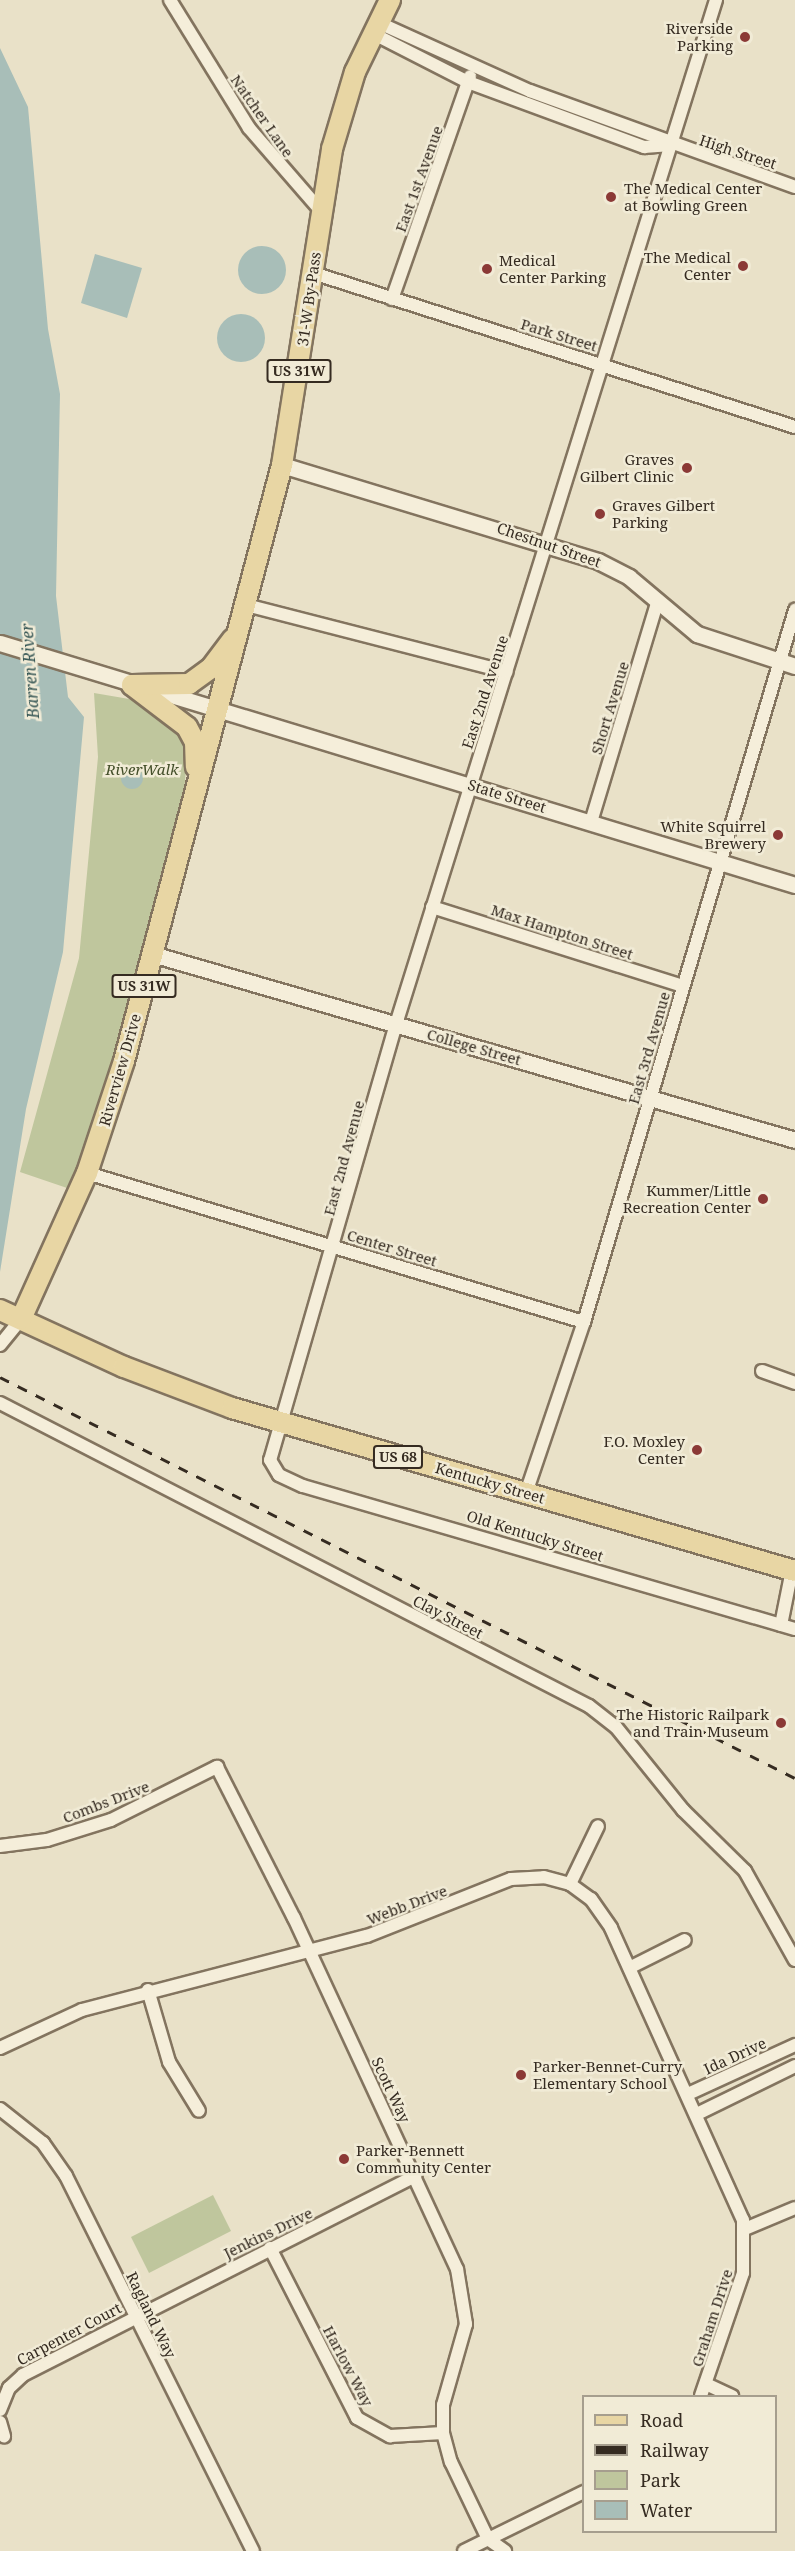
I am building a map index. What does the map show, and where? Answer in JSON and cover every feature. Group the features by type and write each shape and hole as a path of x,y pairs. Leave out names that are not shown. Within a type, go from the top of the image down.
{"main road":[{"name":"31-W By-Pass","path":"219,708 282,465 321,211 343,108 375,27 390,0"},
{"path":"127,683 178,686 201,678 240,630"},
{"path":"127,683 187,728 195,742 194,797"},
{"name":"Riverview Drive","path":"21,1318 87,1173 152,954 219,708"},
{"name":"Kentucky Street","path":"0,1310 149,1377 283,1424 794,1570"}],"street":[{"name":"Natcher Lane","path":"170,0 249,128 321,211"},
{"name":"East 2nd Avenue","path":"271,1464 335,1246 396,1024 548,544 716,0"},
{"name":"High Street","path":"375,27 473,69 672,145 795,187"},
{"path":"375,27 468,82 644,147 672,145"},
{"name":"East 1st Avenue","path":"392,299 473,69"},
{"name":"Park Street","path":"313,273 795,427"},
{"name":"Chestnut Street","path":"282,465 548,544 622,573 697,634 795,666"},
{"name":"Short Avenue","path":"591,822 657,603"},
{"path":"246,605 507,672"},
{"name":"East 3rd Avenue","path":"526,1493 584,1322 795,610"},
{"name":"State Street","path":"0,643 795,885"},
{"name":"Max Hampton Street","path":"432,907 683,986"},
{"name":"College Street","path":"152,954 795,1140"},
{"name":"Center Street","path":"87,1173 584,1322"},
{"name":"Riverview Drive","path":"0,1345 21,1318"},
{"path":"762,1371 795,1383"},
{"name":"Clay Street","path":"0,1403 589,1706 621,1733 683,1810 745,1871 795,1960"},
{"name":"Old Kentucky Street","path":"271,1464 282,1477 303,1486 795,1629"},
{"path":"781,1625 794,1570"},
{"name":"Combs Drive","path":"0,1846 47,1840 111,1820 217,1767"},
{"name":"Scott Way","path":"217,1767 310,1951 457,2269 467,2310 443,2405 443,2433 451,2463 486,2545 505,2551"},
{"path":"570,1884 598,1826"},
{"name":"Webb Drive","path":"0,2048 82,2010 148,1990 310,1951 400,1925 511,1879 544,1877 570,1884 599,1909 631,1967 697,2114"},
{"path":"631,1967 685,1940"},
{"path":"148,1990 164,2052 199,2111"},
{"name":"Ida Drive","path":"688,2094 795,2045"},
{"path":"697,2114 795,2066"},
{"name":"Ragland Way","path":"0,2109 52,2154 253,2551"},
{"name":"Graham Drive","path":"697,2114 745,2229 743,2273 702,2395"},
{"name":"Jenkins Drive","path":"134,2316 415,2176"},
{"path":"745,2229 795,2208"},
{"name":"Harlow Way","path":"270,2248 357,2418 390,2436 443,2433"},
{"name":"Carpenter Court","path":"0,2410 9,2388 23,2375 134,2316"},
{"path":"706,2384 728,2395"},
{"path":"0,2422 4,2436"},
{"path":"464,2551 486,2545 582,2493"}],"green space":[{"name":"RiverWalk","path":"94,693 141,701 188,739 183,804 115,1060 70,1189 20,1172 79,958 98,757"},
{"path":"213,2195 231,2231 149,2273 131,2237"}],"water":[{"name":"Barren River","path":"0,48 28,107 48,329 60,394 56,596 68,697 84,717 63,952 26,1109 0,1272"},
{"path":"262,246 279,253 286,270 279,287 262,294 245,287 238,270 245,253"},
{"path":"95,254 142,268 127,318 81,303"},
{"path":"241,314 258,321 265,338 258,355 241,362 224,355 217,338 224,321"},
{"path":"132,767 140,770 143,778 140,786 132,789 124,786 121,778 124,770"}],"railway":[{"path":"0,1377 795,1778"}],"place":[{"name":"Riverside Parking","path":"745,37"},
{"name":"The Medical Center at Bowling Green","path":"611,197"},
{"name":"The Medical Center","path":"743,266"},
{"name":"Medical Center Parking","path":"487,269"},
{"name":"Graves Gilbert Clinic","path":"687,468"},
{"name":"Graves Gilbert Parking","path":"600,514"},
{"name":"White Squirrel Brewery","path":"778,835"},
{"name":"Kummer/Little Recreation Center","path":"763,1199"},
{"name":"F.O. Moxley Center","path":"697,1450"},
{"name":"The Historic Railpark and Train Museum","path":"781,1723"},
{"name":"Parker-Bennet-Curry Elementary School","path":"521,2075"},
{"name":"Parker-Bennett Community Center","path":"344,2159"}]}
